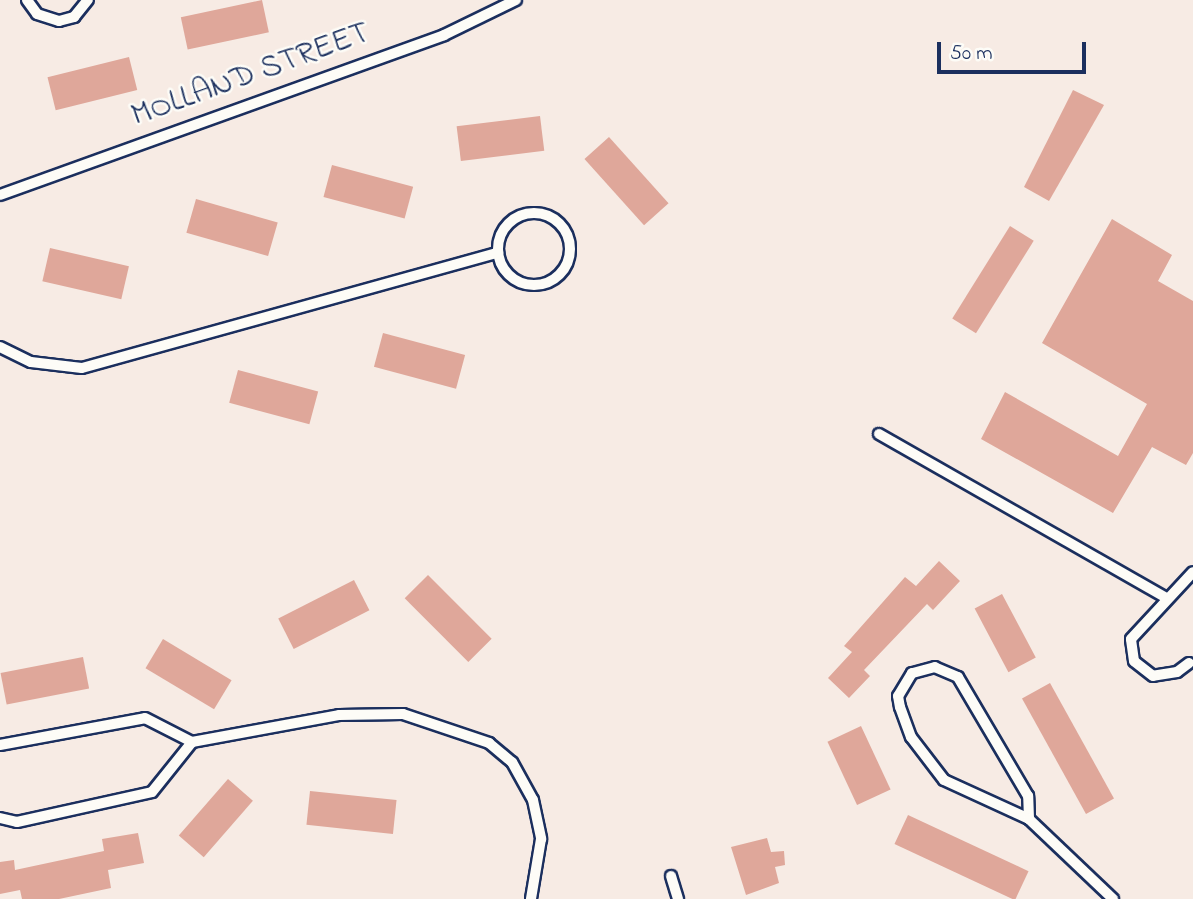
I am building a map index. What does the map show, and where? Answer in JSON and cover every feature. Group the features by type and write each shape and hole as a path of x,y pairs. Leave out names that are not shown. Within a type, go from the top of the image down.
{"lane":[{"path":"27,0 37,14 59,21 74,17 88,0"},
{"name":"MOLLAND STREET","path":"0,195 444,35 516,0"},
{"path":"527,214 552,218 569,239 564,270 541,285 514,279 498,253 506,226 527,214"},
{"path":"0,347 31,362 82,368 498,253"},
{"path":"879,434 1167,598"},
{"path":"1189,663 1177,672 1153,676 1130,652 1138,628 1193,572"},
{"path":"1028,819 1028,796 958,677 934,667 912,673 898,696 921,752 944,780 1028,819 1113,899"},
{"path":"0,745 145,718 192,742 339,715 403,714 489,743 512,762 533,800 541,839 531,899"},
{"path":"0,818 18,822 152,792 192,742"},
{"path":"671,876 678,899"}],"building":[{"path":"262,0 269,32 188,50 181,17"},
{"path":"129,57 137,90 56,110 47,77"},
{"path":"1073,90 1104,105 1049,201 1024,187"},
{"path":"540,116 544,151 461,161 457,126"},
{"path":"609,137 669,203 644,225 584,159"},
{"path":"332,165 413,187 405,219 323,197"},
{"path":"196,199 278,222 268,256 186,233"},
{"path":"1112,219 1172,255 1158,281 1193,301 1193,453 1186,465 1152,447 1113,513 981,439 1005,392 1118,456 1147,404 1042,343"},
{"path":"1010,226 1034,241 976,333 952,318"},
{"path":"50,248 129,266 121,299 42,281"},
{"path":"383,333 465,355 456,389 374,367"},
{"path":"238,370 318,391 309,424 229,403"},
{"path":"939,561 960,581 933,610 927,604 864,670 870,676 849,698 828,678 852,652 844,646 905,577 916,586"},
{"path":"428,575 492,639 468,662 405,598"},
{"path":"354,580 369,610 294,649 278,619"},
{"path":"1002,594 1036,658 1008,672 975,609"},
{"path":"163,639 232,680 214,709 145,668"},
{"path":"83,657 89,688 7,704 1,673"},
{"path":"1050,683 1114,798 1086,814 1022,699"},
{"path":"861,726 891,789 857,805 827,742"},
{"path":"228,779 253,801 204,857 179,836"},
{"path":"310,791 397,800 393,834 306,825"},
{"path":"908,815 1029,871 1016,899 1012,899 894,844"},
{"path":"138,833 144,863 108,870 111,888 59,899 22,899 20,890 0,894 0,862 14,860 15,870 104,851 102,839"},
{"path":"767,838 771,852 784,851 785,865 775,867 779,883 746,895 731,847"}]}
